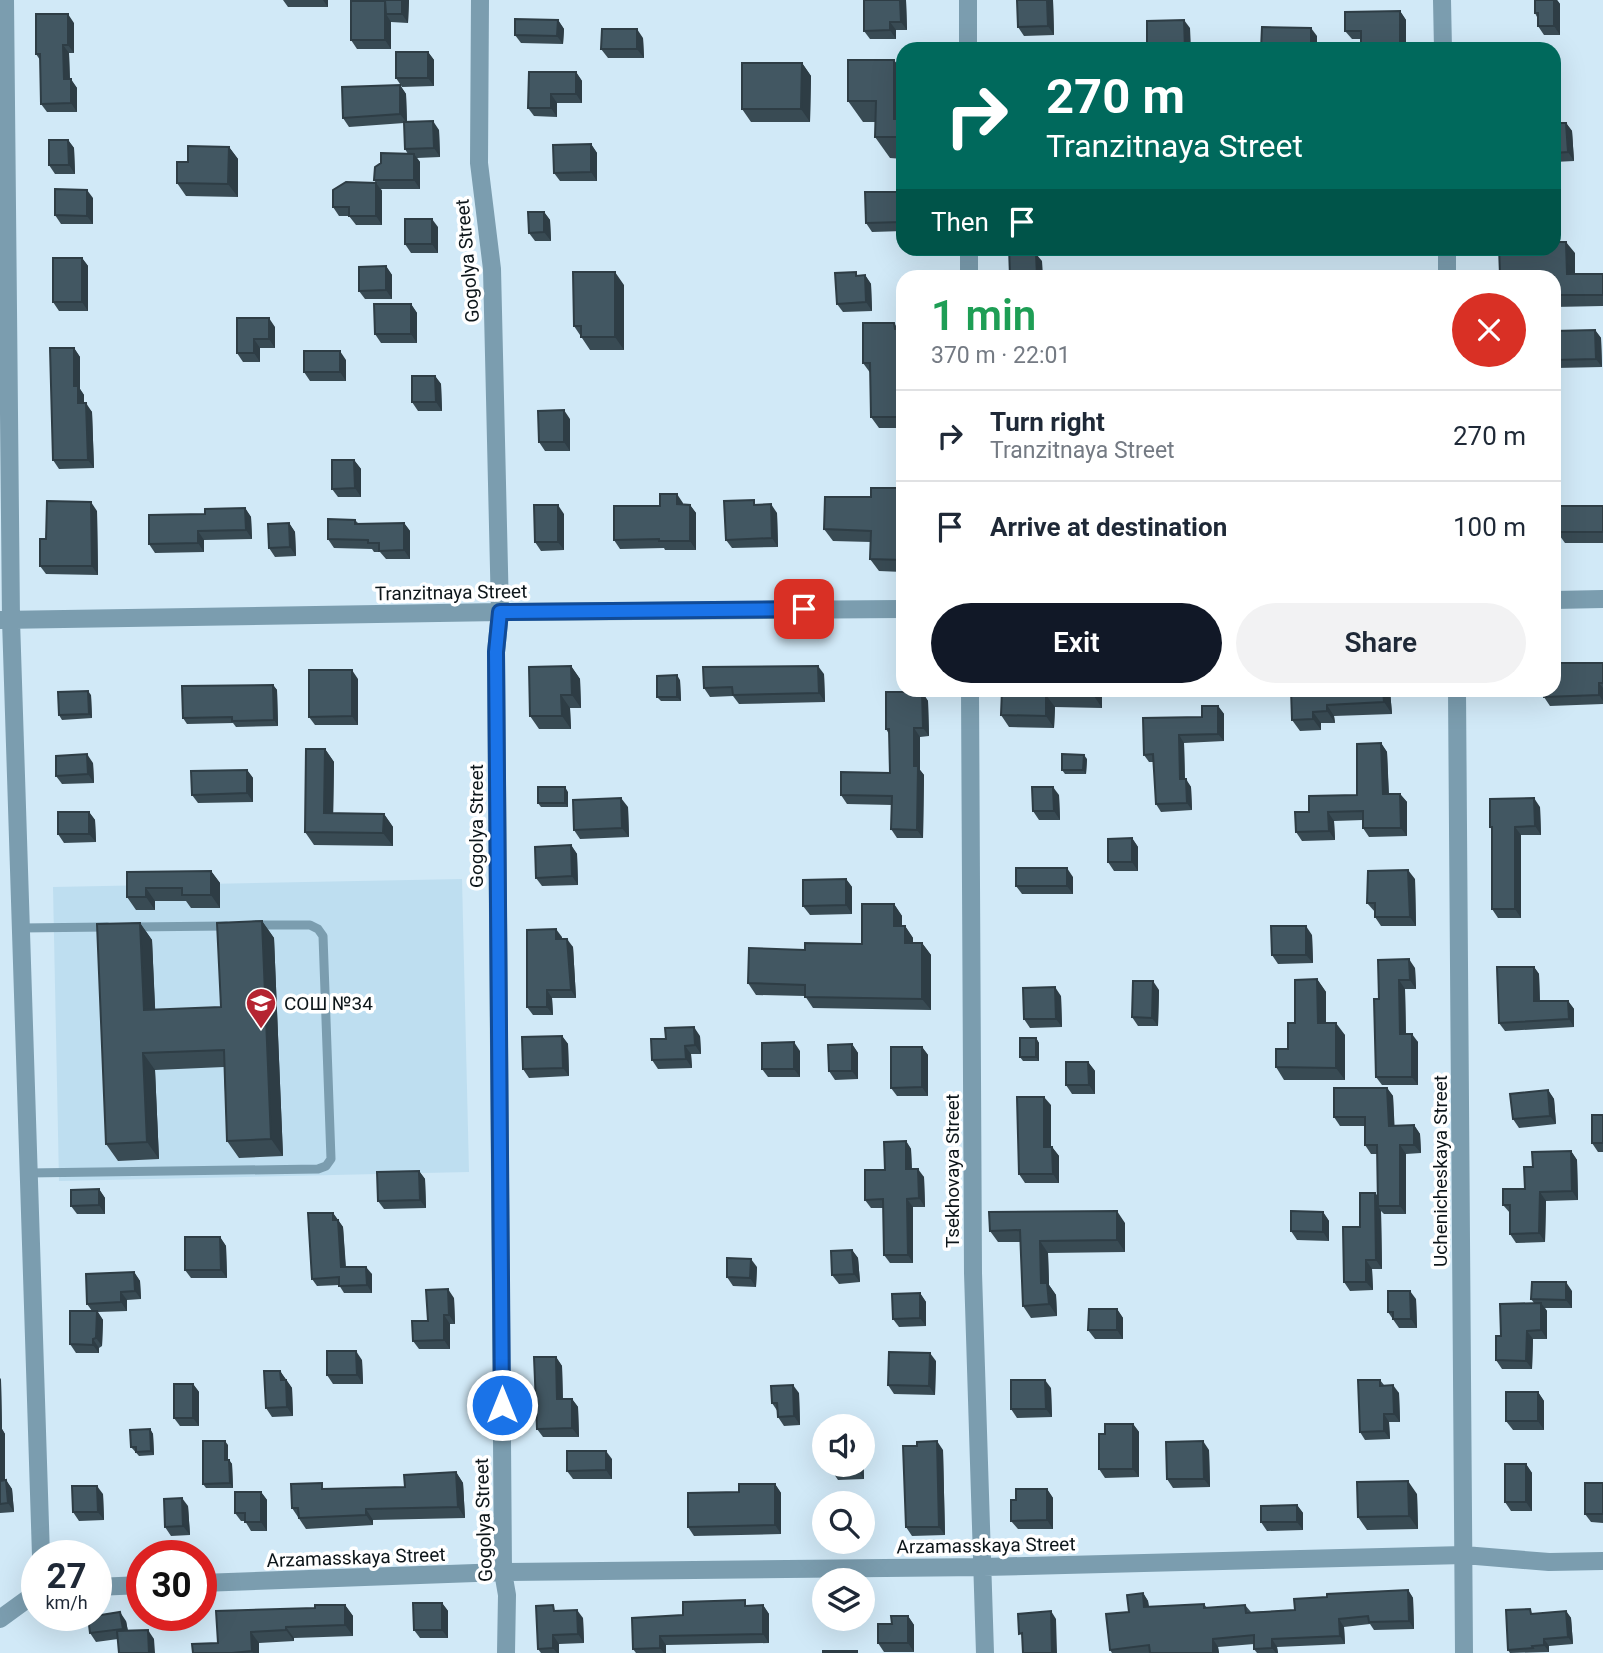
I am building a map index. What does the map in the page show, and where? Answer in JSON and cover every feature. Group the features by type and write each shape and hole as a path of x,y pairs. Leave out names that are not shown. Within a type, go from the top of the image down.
{"street":[{"path":"5,0 6,620 22,928 40,1540"},
{"name":"Gogolya Street","path":"480,0 478,163 492,270 500,612 496,666 503,1572 507,1595 506,1653"},
{"path":"968,0 968,42"},
{"path":"1443,0 1443,42"},
{"path":"1561,600 1603,599"},
{"name":"Tranzitnaya Street","path":"6,620 896,608"},
{"name":"Tsekhovaya Street","path":"970,697 974,1273 985,1653"},
{"name":"Uchenicheskaya Street","path":"1457,697 1464,1653"},
{"name":"Arzamasskaya Street","path":"217,1582 503,1572 983,1567 1464,1555 1549,1562 1603,1561"},
{"path":"0,1619 21,1604"}],"lane":[{"path":"22,928 310,925 318,929 323,936 331,1159 326,1166 318,1168 28,1174"}],"shaded area":[{"name":"СОШ №34","path":"462,879 469,1172 59,1181 53,887"}],"building":[{"path":"385,0 402,0 402,14 386,14"},
{"path":"864,0 900,0 901,22 890,22 890,30 864,31"},
{"path":"1017,0 1047,0 1048,26 1018,27"},
{"path":"1535,0 1554,0 1554,26 1538,26"},
{"path":"351,1 385,1 385,40 351,40"},
{"path":"1400,11 1400,42 1361,42 1361,31 1345,31 1345,12"},
{"path":"36,14 68,14 68,45 63,45 64,79 71,79 71,103 41,104 40,54 36,54"},
{"path":"515,19 558,20 557,36 515,35"},
{"path":"1184,20 1185,42 1147,42 1147,21"},
{"path":"1262,27 1311,28 1311,42 1261,42"},
{"path":"602,29 637,29 637,49 601,49"},
{"path":"396,52 428,52 428,78 396,78"},
{"path":"848,60 894,60 896,137 875,137 876,101 848,101"},
{"path":"742,63 802,63 801,109 742,109"},
{"path":"529,72 576,72 576,94 551,94 551,108 528,108"},
{"path":"400,85 400,114 343,118 342,87"},
{"path":"433,121 434,148 405,149 404,122"},
{"path":"1561,123 1566,123 1568,152 1561,152"},
{"path":"49,140 68,140 69,165 49,165"},
{"path":"591,144 591,172 554,173 553,145"},
{"path":"188,146 229,147 228,184 177,183 177,162 188,162"},
{"path":"381,153 414,154 414,180 374,180 375,167 381,163"},
{"path":"346,182 376,183 376,216 349,216 349,207 333,207 333,190"},
{"path":"55,189 87,190 87,216 55,215"},
{"path":"865,192 896,192 896,222 866,223"},
{"path":"528,212 544,212 544,232 529,233"},
{"path":"405,219 432,219 432,244 405,244"},
{"path":"1561,242 1566,242 1567,274 1603,274 1603,295 1561,295 1561,270 1500,270 1499,256 1561,256"},
{"path":"1009,256 1036,256 1037,270 1010,270"},
{"path":"53,258 82,258 82,302 53,302"},
{"path":"386,266 386,290 359,291 359,267"},
{"path":"573,272 615,272 615,337 581,337 581,326 574,326"},
{"path":"856,272 856,276 865,275 866,302 837,304 835,273"},
{"path":"374,304 411,304 411,334 375,334"},
{"path":"237,318 269,318 269,339 254,339 254,353 237,353"},
{"path":"863,323 894,323 896,417 871,417 870,363 863,363"},
{"path":"1595,330 1596,359 1561,360 1561,331"},
{"path":"50,348 74,348 74,386 78,386 78,403 86,403 88,460 53,460"},
{"path":"304,351 340,351 340,372 304,372"},
{"path":"412,376 435,376 436,402 412,402"},
{"path":"564,410 564,442 539,442 538,411"},
{"path":"332,460 354,460 355,488 332,489"},
{"path":"871,488 896,488 896,560 870,559 871,531 824,529 825,497 871,497"},
{"path":"660,494 677,494 677,504 690,505 690,541 614,540 614,506 660,506"},
{"path":"754,500 754,505 771,504 772,538 726,540 724,501"},
{"path":"47,501 91,502 92,566 40,566 40,539 46,539"},
{"path":"534,505 558,505 558,542 535,542"},
{"path":"1561,506 1603,506 1603,532 1561,532"},
{"path":"245,508 246,530 198,531 198,543 149,544 149,515 205,514 205,509"},
{"path":"328,519 355,520 355,524 404,523 404,550 379,551 379,543 368,543 368,540 328,539"},
{"path":"289,523 290,547 269,548 268,524"},
{"path":"1561,663 1603,663 1603,683 1599,683 1599,695 1561,696"},
{"path":"571,666 572,695 561,695 562,716 530,716 529,667"},
{"path":"818,666 819,693 733,695 732,687 704,688 703,667"},
{"path":"309,670 352,670 352,716 309,717"},
{"path":"677,675 677,697 657,697 657,676"},
{"path":"273,685 274,720 183,718 182,686"},
{"path":"88,691 89,714 59,715 58,692"},
{"path":"886,692 896,692 896,697 922,697 923,728 914,728 914,766 918,766 917,830 891,829 892,796 841,795 841,772 890,773 889,729 886,729"},
{"path":"1002,697 1046,697 1046,716 1001,715"},
{"path":"1291,697 1384,697 1384,702 1327,705 1327,711 1313,712 1313,719 1292,720"},
{"path":"1202,706 1218,706 1218,734 1179,735 1180,779 1186,779 1187,803 1156,804 1153,754 1144,755 1143,718 1202,717"},
{"path":"1381,743 1383,794 1400,794 1401,828 1363,828 1363,811 1328,812 1329,831 1296,832 1295,812 1309,812 1309,796 1357,795 1357,744"},
{"path":"306,749 325,749 324,813 384,814 383,833 305,832"},
{"path":"87,754 88,774 56,776 56,756"},
{"path":"1062,754 1084,755 1083,770 1062,770"},
{"path":"247,770 247,793 192,795 191,771"},
{"path":"538,787 565,787 565,803 538,803"},
{"path":"1032,787 1053,787 1054,811 1033,811"},
{"path":"621,798 622,828 574,830 573,800"},
{"path":"1534,798 1535,826 1515,827 1515,909 1492,909 1490,799"},
{"path":"58,812 89,812 89,834 58,834"},
{"path":"1132,838 1132,862 1108,862 1108,839"},
{"path":"571,845 572,876 536,878 535,847"},
{"path":"1016,868 1067,868 1067,886 1016,886"},
{"path":"1408,870 1410,917 1375,917 1375,903 1367,903 1368,871"},
{"path":"211,871 211,895 182,895 182,888 146,888 146,897 127,897 127,872"},
{"path":"846,879 846,905 803,906 803,880"},
{"path":"862,904 894,904 894,926 905,926 905,943 922,943 922,999 805,997 805,985 748,983 749,948 805,950 805,943 862,944"},
{"path":"262,921 271,1139 227,1141 224,1050 143,1053 147,1142 106,1144 97,924 140,923 144,1010 221,1007 217,923"},
{"path":"1271,926 1306,926 1306,955 1272,955"},
{"path":"556,929 556,939 567,939 571,990 547,990 547,1007 527,1007 527,930"},
{"path":"1409,959 1410,980 1399,980 1400,1034 1412,1034 1412,1077 1376,1077 1374,999 1379,999 1378,960"},
{"path":"1497,967 1534,967 1534,1001 1568,1001 1569,1019 1499,1023"},
{"path":"1317,979 1318,1023 1336,1023 1336,1068 1276,1067 1276,1049 1288,1049 1288,1023 1295,1023 1295,980"},
{"path":"1133,981 1153,981 1152,1018 1132,1017"},
{"path":"1055,987 1056,1019 1024,1019 1023,988"},
{"path":"694,1027 695,1045 685,1046 686,1059 652,1060 651,1039 666,1039 665,1028"},
{"path":"562,1036 563,1068 523,1069 522,1037"},
{"path":"1020,1038 1036,1038 1036,1057 1020,1057"},
{"path":"794,1042 794,1069 762,1069 762,1043"},
{"path":"852,1044 852,1071 829,1071 828,1045"},
{"path":"891,1047 922,1047 922,1087 891,1088"},
{"path":"1066,1062 1088,1062 1089,1085 1066,1085"},
{"path":"1334,1088 1387,1088 1389,1126 1414,1125 1414,1145 1400,1145 1400,1206 1378,1206 1377,1145 1365,1145 1365,1117 1334,1117"},
{"path":"1548,1090 1550,1116 1513,1119 1510,1094"},
{"path":"1017,1097 1044,1097 1044,1147 1052,1147 1053,1174 1019,1174"},
{"path":"1592,1115 1603,1115 1603,1143 1592,1143"},
{"path":"906,1141 906,1169 918,1169 919,1198 907,1199 908,1255 884,1255 883,1199 865,1200 865,1170 885,1170 884,1142"},
{"path":"1571,1151 1572,1191 1540,1192 1539,1233 1510,1234 1510,1205 1503,1205 1503,1189 1525,1189 1524,1167 1533,1167 1532,1152"},
{"path":"419,1171 420,1200 378,1201 377,1172"},
{"path":"99,1189 99,1205 71,1206 71,1190"},
{"path":"1360,1193 1375,1193 1376,1260 1366,1260 1366,1282 1344,1282 1343,1227 1360,1227"},
{"path":"1117,1211 1117,1240 1040,1241 1041,1283 1047,1283 1049,1304 1023,1306 1020,1230 990,1231 989,1212"},
{"path":"1291,1211 1323,1212 1323,1232 1291,1231"},
{"path":"308,1213 333,1213 333,1220 338,1220 341,1267 366,1267 367,1285 339,1286 339,1277 312,1279"},
{"path":"185,1237 220,1237 221,1270 185,1270"},
{"path":"852,1250 854,1274 832,1275 831,1251"},
{"path":"727,1258 751,1259 750,1278 727,1277"},
{"path":"134,1272 135,1291 121,1292 121,1302 87,1304 86,1274"},
{"path":"1532,1282 1566,1282 1566,1300 1531,1299"},
{"path":"448,1289 449,1315 444,1315 444,1340 413,1341 412,1321 428,1321 426,1290"},
{"path":"1388,1291 1410,1291 1411,1319 1393,1319 1393,1312 1388,1312"},
{"path":"920,1293 920,1318 893,1319 892,1294"},
{"path":"1541,1303 1541,1330 1527,1331 1526,1361 1496,1360 1496,1336 1501,1336 1500,1304"},
{"path":"1089,1309 1117,1309 1117,1330 1088,1330"},
{"path":"70,1311 97,1311 96,1338 93,1339 93,1345 70,1344"},
{"path":"327,1351 356,1351 357,1375 327,1375"},
{"path":"889,1352 930,1353 929,1386 888,1385"},
{"path":"534,1357 556,1357 557,1399 572,1399 572,1428 537,1429"},
{"path":"264,1371 280,1371 281,1380 286,1380 287,1407 266,1408"},
{"path":"1011,1380 1045,1380 1046,1409 1011,1409"},
{"path":"1358,1380 1380,1380 1380,1386 1393,1385 1394,1414 1384,1414 1384,1431 1360,1432"},
{"path":"174,1384 193,1384 193,1418 174,1418"},
{"path":"793,1385 794,1416 778,1417 777,1403 772,1403 771,1386"},
{"path":"1506,1392 1538,1392 1538,1421 1506,1421"},
{"path":"1105,1424 1133,1424 1133,1469 1099,1469 1099,1434 1105,1434"},
{"path":"150,1429 151,1451 136,1452 136,1447 131,1447 130,1430"},
{"path":"203,1441 225,1441 225,1460 229,1460 230,1483 203,1484"},
{"path":"937,1441 939,1527 906,1527 903,1446"},
{"path":"1203,1441 1204,1479 1167,1479 1166,1442"},
{"path":"567,1451 606,1451 606,1470 567,1471"},
{"path":"1505,1464 1526,1464 1526,1502 1505,1502"},
{"path":"456,1472 458,1507 366,1509 366,1515 299,1518 298,1508 292,1508 291,1484 322,1483 322,1489 405,1487 404,1475"},
{"path":"6,1480 8,1503 0,1504 0,1481"},
{"path":"1408,1481 1409,1516 1358,1517 1357,1482"},
{"path":"1585,1483 1603,1483 1603,1514 1585,1514"},
{"path":"739,1484 775,1484 775,1525 688,1527 688,1493 739,1492"},
{"path":"72,1486 97,1486 98,1512 73,1512"},
{"path":"1016,1489 1047,1489 1047,1520 1011,1521 1011,1500 1016,1500"},
{"path":"235,1492 261,1492 261,1522 245,1522 245,1513 235,1513"},
{"path":"182,1498 183,1526 165,1527 164,1499"},
{"path":"1297,1505 1297,1522 1261,1522 1261,1506"},
{"path":"1408,1590 1409,1621 1369,1622 1368,1616 1339,1619 1340,1636 1272,1639 1272,1648 1254,1649 1254,1635 1213,1639 1213,1653 1150,1653 1149,1645 1110,1650 1106,1614 1129,1612 1127,1595 1143,1593 1144,1607 1204,1604 1204,1608 1245,1605 1246,1613 1295,1610 1294,1599 1327,1597 1327,1594"},
{"path":"745,1600 745,1606 763,1605 763,1634 660,1636 660,1648 633,1649 632,1618 683,1615 683,1602"},
{"path":"413,1603 442,1603 442,1630 414,1630"},
{"path":"315,1605 345,1605 345,1625 286,1627 286,1630 251,1632 252,1651 193,1653 192,1644 218,1643 217,1611 315,1608"},
{"path":"553,1605 554,1611 577,1610 578,1634 553,1635 553,1648 538,1649 536,1606"},
{"path":"1530,1609 1531,1614 1566,1611 1568,1637 1544,1639 1544,1645 1532,1646 1533,1648 1508,1650 1506,1610"},
{"path":"1051,1611 1052,1653 1023,1653 1018,1614"},
{"path":"120,1612 123,1629 112,1630 112,1613"},
{"path":"891,1616 908,1616 908,1643 878,1643 878,1624 892,1624"},
{"path":"117,1631 148,1631 149,1653 119,1653"},
{"path":"857,1651 857,1653 823,1653"}],"place":[{"name":"СОШ №34","path":"261,1030"}],"route":[{"path":"502,1405 496,652 500,612 804,609"}]}
